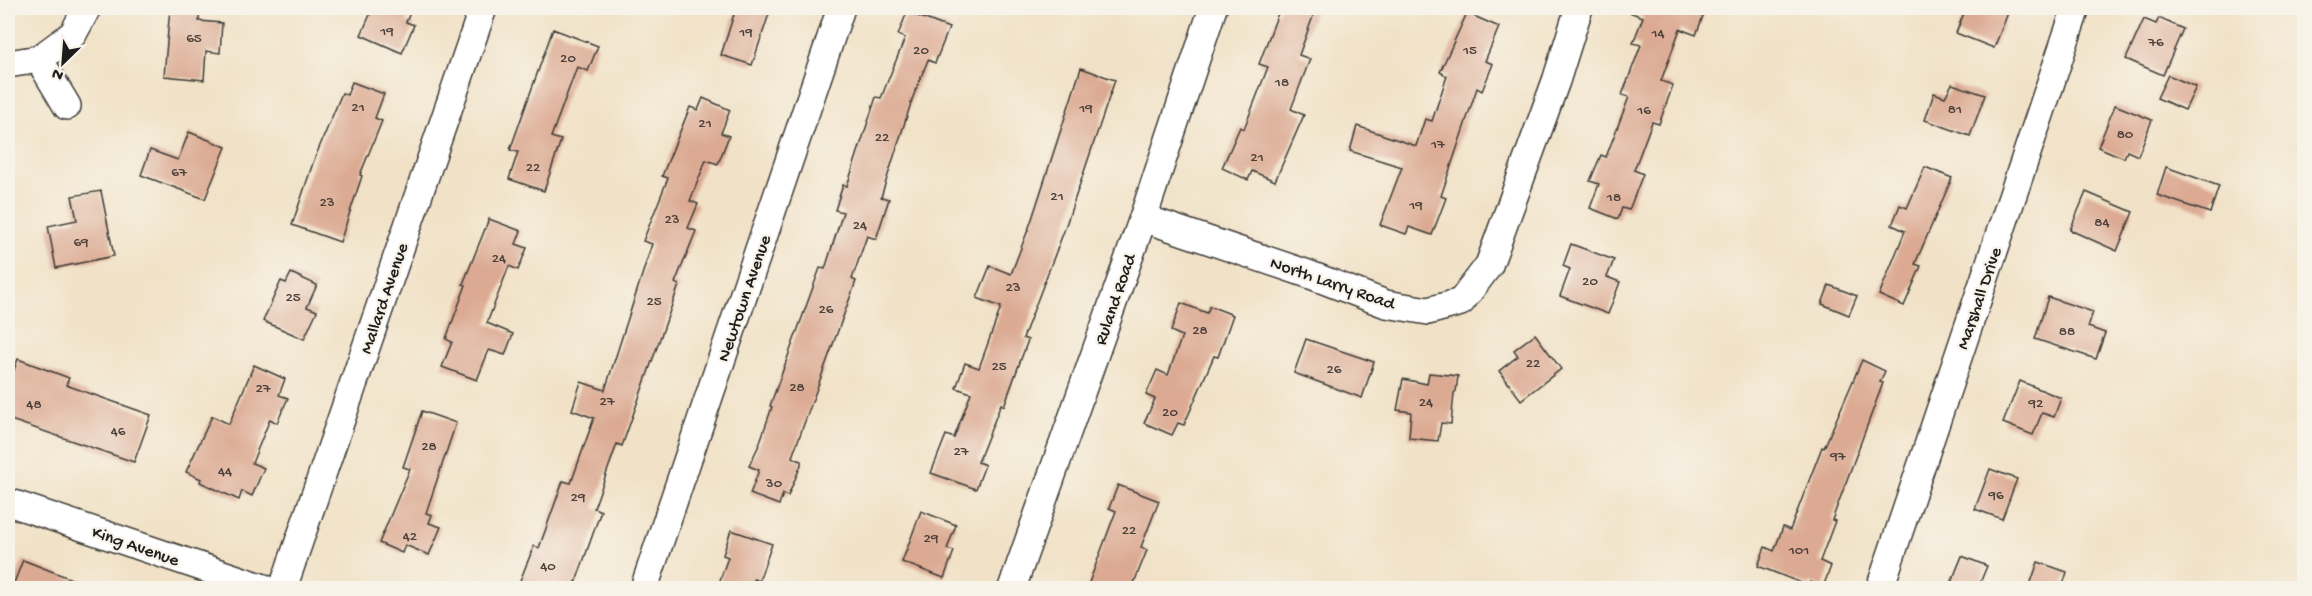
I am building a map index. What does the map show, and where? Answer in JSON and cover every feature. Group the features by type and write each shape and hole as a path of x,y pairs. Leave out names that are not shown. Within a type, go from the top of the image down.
{"street":[{"path":"8,64 39,59 73,34 87,8"},
{"name":"Mallard Avenue","path":"283,588 483,8"},
{"name":"Newtown Avenue","path":"644,588 841,8"},
{"name":"Ruland Road","path":"1012,588 1143,218 1213,8"},
{"name":"North Larry Road","path":"1143,218 1308,274 1386,304 1428,311 1461,302 1489,265 1556,81 1579,8"},
{"name":"Marshall Drive","path":"1880,588 2076,8"},
{"path":"39,59 67,106"},
{"name":"King Avenue","path":"8,502 264,588"}],"building":[{"path":"170,8 200,9 199,21 222,23 220,53 206,51 204,80 164,76"},
{"path":"373,8 412,8 406,22 414,25 402,53 361,35"},
{"path":"736,8 771,8 752,65 721,55"},
{"path":"1280,8 1316,8 1299,55 1310,59 1291,109 1304,115 1275,181 1252,171 1248,180 1222,168 1240,127 1244,129 1268,67 1259,64"},
{"path":"1627,8 1706,8 1696,35 1680,29 1661,81 1673,85 1659,124 1652,122 1634,170 1643,174 1629,210 1622,208 1618,219 1590,208 1599,184 1590,181 1601,155 1606,157 1629,97 1622,95 1641,45 1633,43 1643,17 1626,11"},
{"path":"1966,8 2010,8 1994,48 1956,33"},
{"path":"907,12 949,28 935,63 928,60 913,97 881,197 889,199 876,239 867,236 852,279 856,281 792,457 801,461 801,465 788,496 783,494 779,505 750,494 759,470 749,466 759,445 772,407 770,406 820,268 825,269 843,212 835,210 843,185 847,186 876,97 881,98 905,38 898,35"},
{"path":"1467,13 1499,27 1485,61 1493,64 1482,91 1477,88 1441,196 1446,198 1432,235 1409,227 1406,234 1380,225 1402,167 1350,151 1357,126 1416,146 1425,119 1432,121 1447,76 1440,72"},
{"path":"2159,18 2183,29 2163,75 2126,59 2144,19 2156,24"},
{"path":"553,29 598,46 588,71 577,67 551,137 561,140 544,191 509,179 518,152 510,150"},
{"path":"1081,68 1115,80 1064,231 1023,338 1028,340 1004,406 1001,404 978,462 985,465 976,489 931,473 946,435 954,438 971,393 956,388 965,363 979,368 1001,307 977,298 990,266 1011,274 1031,222"},
{"path":"2168,75 2196,87 2185,110 2157,98"},
{"path":"352,82 384,94 375,118 382,121 360,175 362,176 340,242 292,225 314,160 342,93 347,95"},
{"path":"1952,84 1985,95 1970,136 1925,120 1934,93 1945,97"},
{"path":"703,98 730,110 721,133 729,136 718,164 706,160 690,201 698,204 688,228 696,231 675,283 679,285 622,446 617,444 594,508 601,511 574,588 517,588 534,546 539,548 563,481 571,483 594,418 572,410 581,382 605,390 652,244 643,241 668,178 662,176 690,107 698,110"},
{"path":"2115,105 2152,120 2138,156 2127,151 2124,158 2098,147"},
{"path":"189,132 226,147 205,199 141,175 150,150 178,160"},
{"path":"1925,167 1952,178 1915,264 1921,266 1904,306 1879,295 1905,231 1892,225 1900,205 1907,208"},
{"path":"2166,167 2219,186 2210,213 2157,195"},
{"path":"101,191 114,256 56,268 48,226 77,220 72,196"},
{"path":"2086,192 2133,212 2117,251 2070,230"},
{"path":"489,219 521,231 516,244 527,248 518,270 509,266 487,323 513,334 505,355 489,350 477,380 442,367 452,342 446,339 466,285 463,284"},
{"path":"1571,244 1614,260 1607,277 1620,282 1608,314 1560,296 1570,269 1563,266"},
{"path":"291,273 317,285 307,307 317,311 304,339 263,321 281,281 286,283"},
{"path":"1829,285 1857,296 1849,315 1822,304"},
{"path":"2048,297 2093,312 2088,327 2105,333 2096,359 2035,339"},
{"path":"1181,303 1207,313 1210,306 1233,315 1218,357 1214,356 1184,425 1178,423 1172,435 1144,423 1155,399 1146,395 1157,370 1168,375 1182,336 1171,331"},
{"path":"1535,334 1561,369 1521,400 1499,371 1518,356 1514,350"},
{"path":"1306,339 1374,362 1362,398 1294,373"},
{"path":"18,359 69,378 66,385 151,415 134,462 8,419 8,386"},
{"path":"1862,360 1885,371 1880,382 1883,383 1832,520 1835,521 1820,561 1831,566 1823,587 1810,582 1809,586 1758,566 1765,547 1774,551 1783,527 1790,530 1822,447 1824,448"},
{"path":"254,365 285,379 279,395 288,398 277,423 270,419 252,463 264,468 252,496 242,491 239,500 200,482 201,479 186,472 212,416 229,424"},
{"path":"1429,373 1458,376 1451,424 1441,423 1438,441 1409,438 1411,412 1397,410 1403,379 1427,384"},
{"path":"2020,381 2061,398 2054,417 2042,413 2033,435 2003,423"},
{"path":"422,411 456,423 426,513 432,515 429,523 441,527 429,555 405,545 402,553 379,543 410,469 403,467"},
{"path":"1990,469 2017,479 2002,519 1975,509"},
{"path":"1118,485 1159,501 1141,547 1147,550 1132,588 1087,588 1116,511 1109,508"},
{"path":"921,511 956,525 947,549 954,551 944,578 902,562"},
{"path":"731,530 772,544 759,581 754,579 751,588 733,588 719,583 728,557 723,555"},
{"path":"1962,556 1987,566 1978,588 1949,588"},
{"path":"23,560 92,587 12,588"},
{"path":"2038,562 2067,572 2062,588 2029,588"}]}
